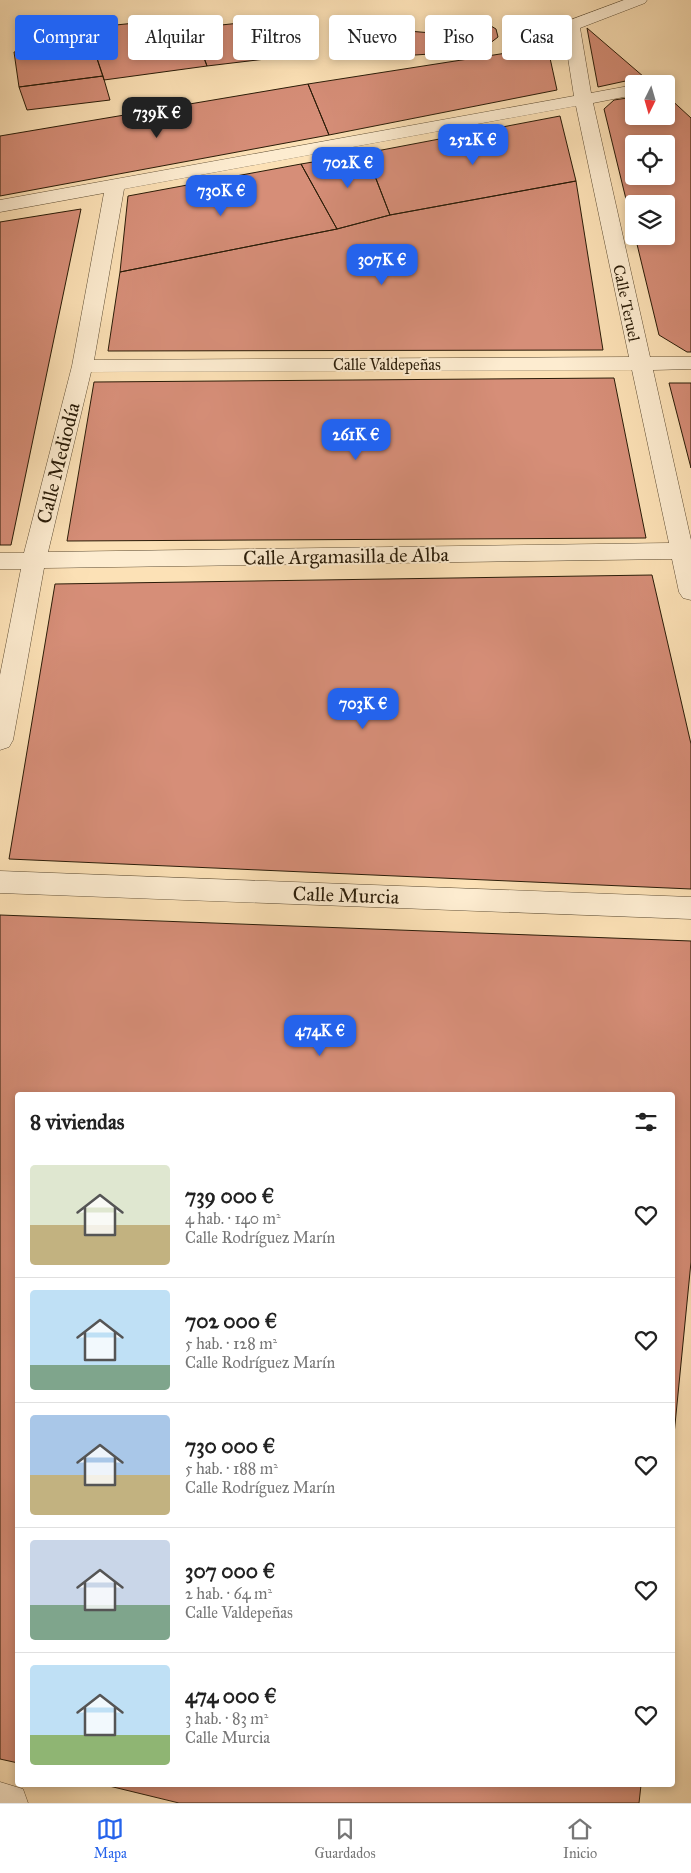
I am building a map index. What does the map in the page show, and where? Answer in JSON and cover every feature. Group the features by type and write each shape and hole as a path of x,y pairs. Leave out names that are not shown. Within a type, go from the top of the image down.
{"street":[{"name":"Calle Teruel","path":"639,0 571,26 583,98 640,362 687,551 691,592"},
{"path":"0,206 625,91"},
{"name":"Calle Mediodía","path":"0,740 34,560 82,366 115,185"},
{"name":"Calle Valdepeñas","path":"82,366 691,363"},
{"name":"Calle Argamasilla de Alba","path":"0,561 687,551"},
{"name":"Calle Murcia","path":"0,882 691,908"},
{"path":"0,1801 9,1803"}],"building":[{"path":"128,24 128,60 205,60 207,66 104,80 97,60 118,60 118,25"},
{"path":"233,24 233,60 257,60 207,66 205,60 223,60 223,25"},
{"path":"492,27 496,29 498,37 492,42"},
{"path":"587,28 642,75 625,75 625,81 598,87"},
{"path":"415,32 425,32 425,54 415,55"},
{"path":"502,54 502,60 550,60 557,90 329,135 308,84 462,60 492,60 492,55"},
{"path":"15,60 98,60 103,76 19,87"},
{"path":"103,76 110,100 27,110 19,87"},
{"path":"308,84 329,135 0,196 0,136"},
{"path":"625,98 625,125 675,125 675,103 691,118 691,352 687,352 659,335 637,245 675,245 675,195 625,195 604,109 614,100"},
{"path":"560,116 576,181 390,215 366,153"},
{"path":"366,153 390,215 337,229 301,164"},
{"path":"301,164 337,229 120,272 128,196"},
{"path":"576,181 603,350 108,351 120,272 337,229 390,215"},
{"path":"81,209 11,545 0,545 0,222"},
{"path":"614,378 646,538 67,541 94,382"},
{"path":"669,383 691,383 691,468"},
{"path":"652,575 691,744 691,889 9,859 55,584"},
{"path":"0,915 691,941 691,1262 675,1425 675,1092 15,1092 15,1762 0,1759"},
{"path":"113,1787 641,1787 639,1803 179,1803"}]}
